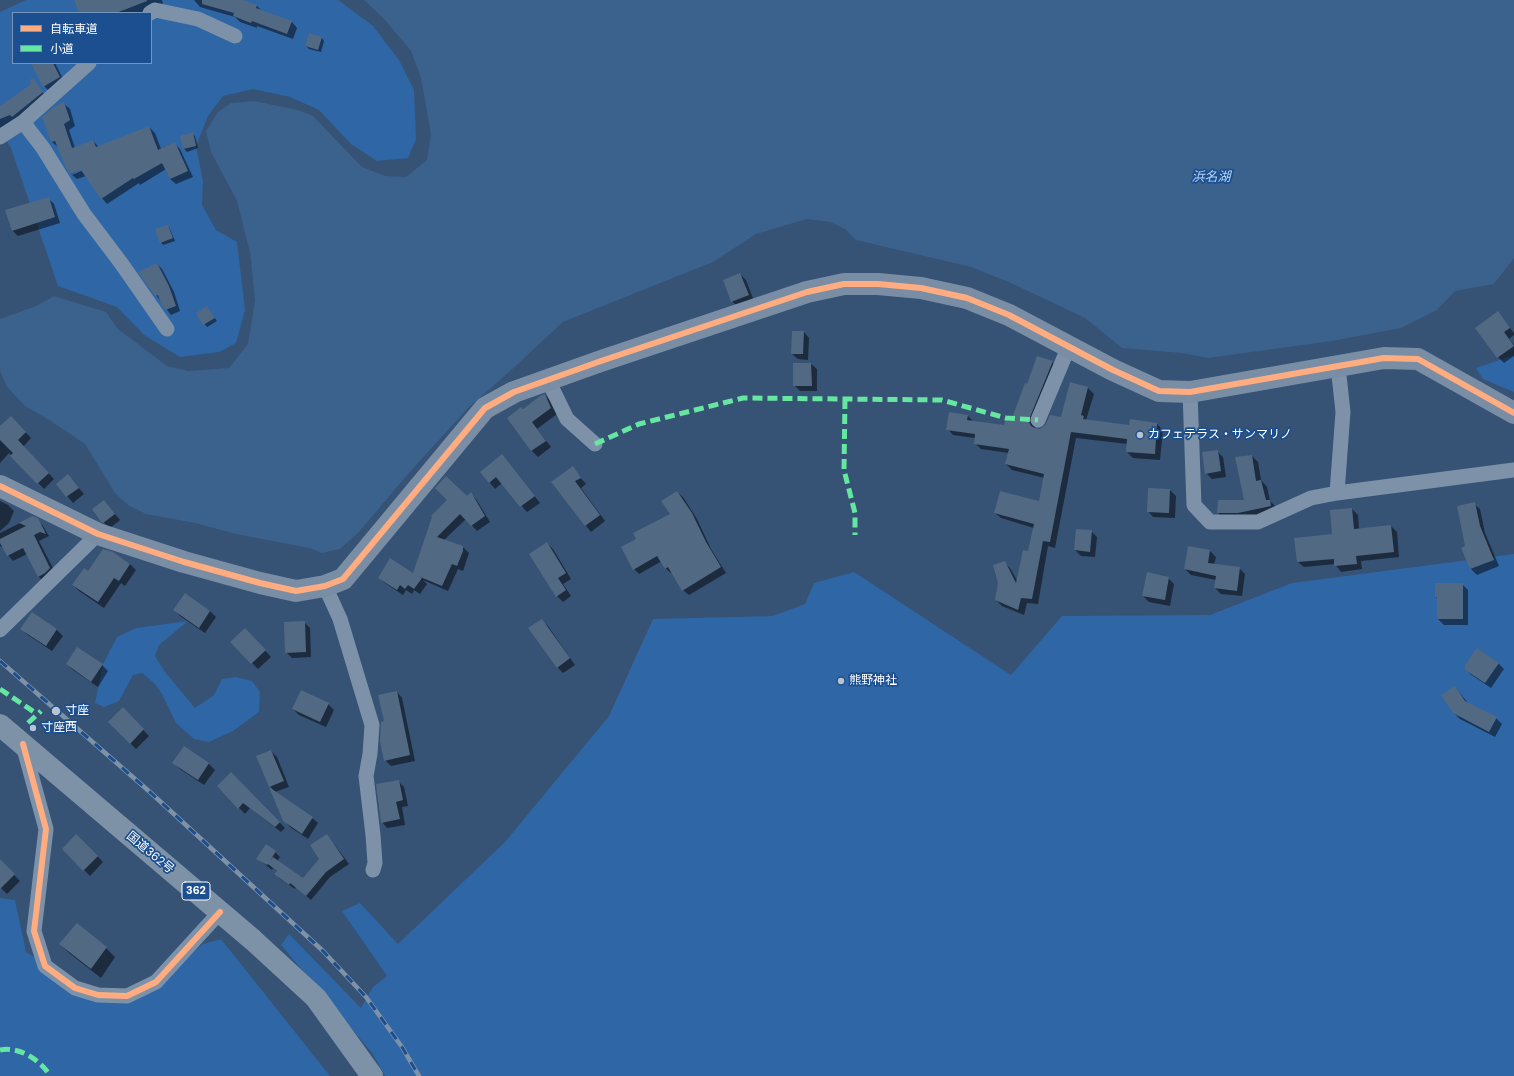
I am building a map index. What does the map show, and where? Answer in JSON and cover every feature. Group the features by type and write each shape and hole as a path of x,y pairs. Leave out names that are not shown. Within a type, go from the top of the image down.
{"highway":[{"name":"国道362号","path":"0,726 253,940 316,998 372,1076"}],"street":[{"path":"152,12 155,10 198,19 235,36"},
{"path":"0,137 23,122 88,64"},
{"path":"23,122 43,148 84,214 121,263 167,329"},
{"path":"0,486 98,534 184,562 260,583 296,591 325,586 343,578 486,408 514,392 548,380 807,292 844,284 878,284 921,288 968,298 1009,315 1113,370 1158,391 1190,392 1384,358 1418,359 1514,414"},
{"path":"1038,420 1069,346"},
{"path":"1337,493 1344,412 1338,366"},
{"path":"548,380 567,419 595,444"},
{"path":"1190,392 1194,505 1210,522 1258,522 1311,498 1337,493 1514,470"},
{"path":"0,630 98,534"},
{"path":"325,586 340,618 372,725 370,754 366,776 373,835 375,863 373,870"},
{"path":"22,744 46,829 34,931 45,966 75,988 98,995 127,996 156,982 220,912"}],"shaded area":[{"path":"26,0 338,0 373,26 399,60 414,90 416,139 408,158 377,161 351,144 319,110 290,97 253,89 223,96 208,116 196,146 203,181 202,205 216,230 237,242 245,310 236,343 219,352 180,357 144,335 117,307 58,286 11,148 0,130 0,12"},
{"path":"1514,355 1514,392 1483,379 1476,368"},
{"path":"1514,554 1514,1076 385,1076 372,1053 281,945 289,934 361,1008 373,987 387,976 342,911 360,903 398,944 505,842 609,716 653,619 773,616 805,604 814,583 854,572 1011,675 1062,616 1210,615 1292,583"},
{"path":"188,621 159,645 155,656 165,672 195,708 214,695 222,679 236,677 252,681 260,692 259,712 233,731 209,742 194,739 176,723 162,694 155,684 142,673 133,675 119,701 104,707 95,703 103,664 117,637 136,628"},
{"path":"0,898 15,900 26,952 98,995 156,982 203,944 221,939 330,1076 0,1076"}],"water":[{"name":"浜名湖","path":"364,0 1514,0 1514,258 1494,284 1455,291 1437,310 1401,328 1332,341 1208,358 1182,353 1122,348 1085,318 1011,283 971,267 856,240 845,229 830,222 807,219 756,234 713,262 563,322 469,407 408,474 358,533 340,549 322,553 309,548 236,534 195,523 146,514 128,505 115,493 85,444 51,421 25,406 7,387 0,371 0,319 36,306 54,296 106,312 118,329 167,366 188,371 229,368 248,344 255,300 250,253 237,201 211,152 206,131 218,112 231,103 254,101 298,110 313,116 362,167 386,176 406,177 427,160 431,134 421,78 411,51 385,20"}],"building":[{"path":"74,0 147,0 119,12 79,12"},
{"path":"202,0 243,0 257,5 256,8 292,21 287,34 252,21 251,23 233,16 234,13 202,4"},
{"path":"309,33 322,37 318,50 305,46"},
{"path":"32,64 54,64 60,77 43,87"},
{"path":"33,78 43,92 12,117 10,115 0,119 0,106 31,84 30,80"},
{"path":"64,102 70,120 64,124 72,148 93,140 96,147 149,126 158,150 175,142 188,171 170,179 162,163 134,179 133,178 101,199 81,170 70,174 55,141 51,142 42,117 55,106"},
{"path":"193,132 196,146 183,149 180,136"},
{"path":"49,197 55,217 12,231 5,210"},
{"path":"168,225 173,238 160,243 155,229"},
{"path":"157,263 169,286 176,306 165,310 158,295 155,296 138,272"},
{"path":"740,273 749,295 731,302 723,280"},
{"path":"207,306 215,318 203,325 196,313"},
{"path":"1498,311 1510,328 1504,332 1514,346 1497,358 1475,328"},
{"path":"792,331 804,331 803,354 791,354"},
{"path":"1037,356 1053,361 1030,417 1029,422 1031,426 1040,429 1046,424 1050,415 1061,417 1070,382 1088,387 1081,415 1084,416 1083,419 1129,425 1130,419 1157,423 1155,454 1126,452 1127,439 1071,432 1050,542 1043,541 1032,599 1021,598 1018,610 995,600 998,583 993,565 1005,561 1016,583 1023,550 1028,551 1034,524 994,513 1000,491 1039,501 1044,474 1005,464 1009,449 974,444 975,434 946,430 949,412 968,415 967,420 1004,425 1005,420 1011,421"},
{"path":"793,363 811,363 812,386 793,386"},
{"path":"545,394 551,408 532,422 546,441 531,451 507,418 521,407 523,409"},
{"path":"11,416 26,432 18,440 49,473 37,484 10,456 13,453 0,440 0,426"},
{"path":"1218,450 1221,471 1205,474 1202,452"},
{"path":"502,454 535,496 520,507 496,477 489,483 480,472"},
{"path":"1252,455 1256,481 1261,480 1266,500 1270,500 1271,506 1238,513 1217,513 1218,500 1244,500 1235,457"},
{"path":"573,466 581,478 575,481 600,515 585,526 551,482"},
{"path":"68,474 79,488 66,497 56,484"},
{"path":"446,476 467,496 471,492 485,516 471,526 460,514 437,537 463,546 463,551 457,566 452,564 442,586 418,576 422,578 414,589 408,585 405,589 400,585 397,590 378,578 390,558 413,573 432,517 431,516 447,500 435,488"},
{"path":"1148,488 1170,489 1169,513 1147,512"},
{"path":"677,491 692,513 706,542 721,567 682,591 668,567 665,569 657,556 633,570 621,547 636,539 633,533 670,514 661,501"},
{"path":"104,500 115,514 103,523 92,509"},
{"path":"1475,502 1480,526 1494,560 1470,569 1461,548 1465,546 1457,506"},
{"path":"1352,508 1354,529 1391,525 1394,552 1356,556 1357,564 1334,566 1334,559 1297,562 1294,538 1332,534 1330,510"},
{"path":"32,516 38,518 46,534 40,532 34,535 50,568 38,577 23,548 7,556 0,543 0,539 26,526 19,523"},
{"path":"1076,529 1092,530 1090,552 1074,550"},
{"path":"547,542 566,573 558,578 566,590 556,597 529,554"},
{"path":"1188,546 1210,550 1208,563 1240,567 1237,591 1214,588 1216,576 1184,569"},
{"path":"103,549 113,552 130,564 119,581 114,578 98,602 72,585 84,568 88,571"},
{"path":"1147,572 1169,577 1165,600 1142,596"},
{"path":"1435,583 1463,583 1463,619 1437,619 1437,597 1435,597"},
{"path":"185,593 210,611 199,628 173,610"},
{"path":"32,612 57,629 46,646 20,629"},
{"path":"542,619 570,658 557,668 528,628"},
{"path":"305,621 306,652 285,653 284,622"},
{"path":"245,628 266,650 251,664 230,642"},
{"path":"77,647 103,664 91,682 66,664"},
{"path":"1477,648 1499,663 1485,683 1465,670 1465,665"},
{"path":"1455,686 1465,701 1497,717 1489,732 1453,713 1441,695"},
{"path":"301,690 329,703 320,722 292,709"},
{"path":"397,691 410,755 384,761 380,741 381,722 384,721 378,695"},
{"path":"123,707 144,729 130,744 108,722"},
{"path":"184,746 209,763 198,780 172,763"},
{"path":"271,750 284,781 269,787 256,756"},
{"path":"231,772 280,822 275,827 243,803 238,809 217,786"},
{"path":"399,780 403,800 396,802 400,819 381,823 376,784"},
{"path":"269,787 313,817 302,834 283,821"},
{"path":"76,834 98,856 83,871 62,849"},
{"path":"327,834 344,859 326,872 306,896 290,883 289,885 274,874 277,871 268,864 267,865 256,859 266,844 276,851 270,861 273,857 303,878 319,859 310,845"},
{"path":"0,859 15,874 0,889"},
{"path":"77,923 107,947 91,969 59,944"}],"railway":[{"path":"0,661 151,793 323,951 366,997 402,1047 419,1076"}],"marked path":[{"path":"595,444 639,424 743,398 942,400 1006,418 1038,420"},
{"path":"845,399 844,470 855,513 855,535"},
{"path":"0,689 37,714"},
{"path":"28,723 41,711"},
{"path":"0,1050 7,1049 22,1052 41,1065 50,1076"}],"cycle path":[{"path":"0,486 98,534 184,562 260,583 296,591 325,586 343,579 485,408 514,392 601,361 807,292 844,284 878,284 921,288 967,298 1009,315 1113,370 1159,391 1190,392 1384,358 1418,359 1514,413"},
{"path":"23,744 46,829 34,931 45,966 75,988 98,995 127,996 156,982 220,912"}],"place":[{"name":"カフェテラス・サンマリノ","path":"1140,435"},
{"name":"熊野神社","path":"841,681"},
{"name":"寸座","path":"56,711"},
{"name":"寸座西","path":"33,728"}]}
